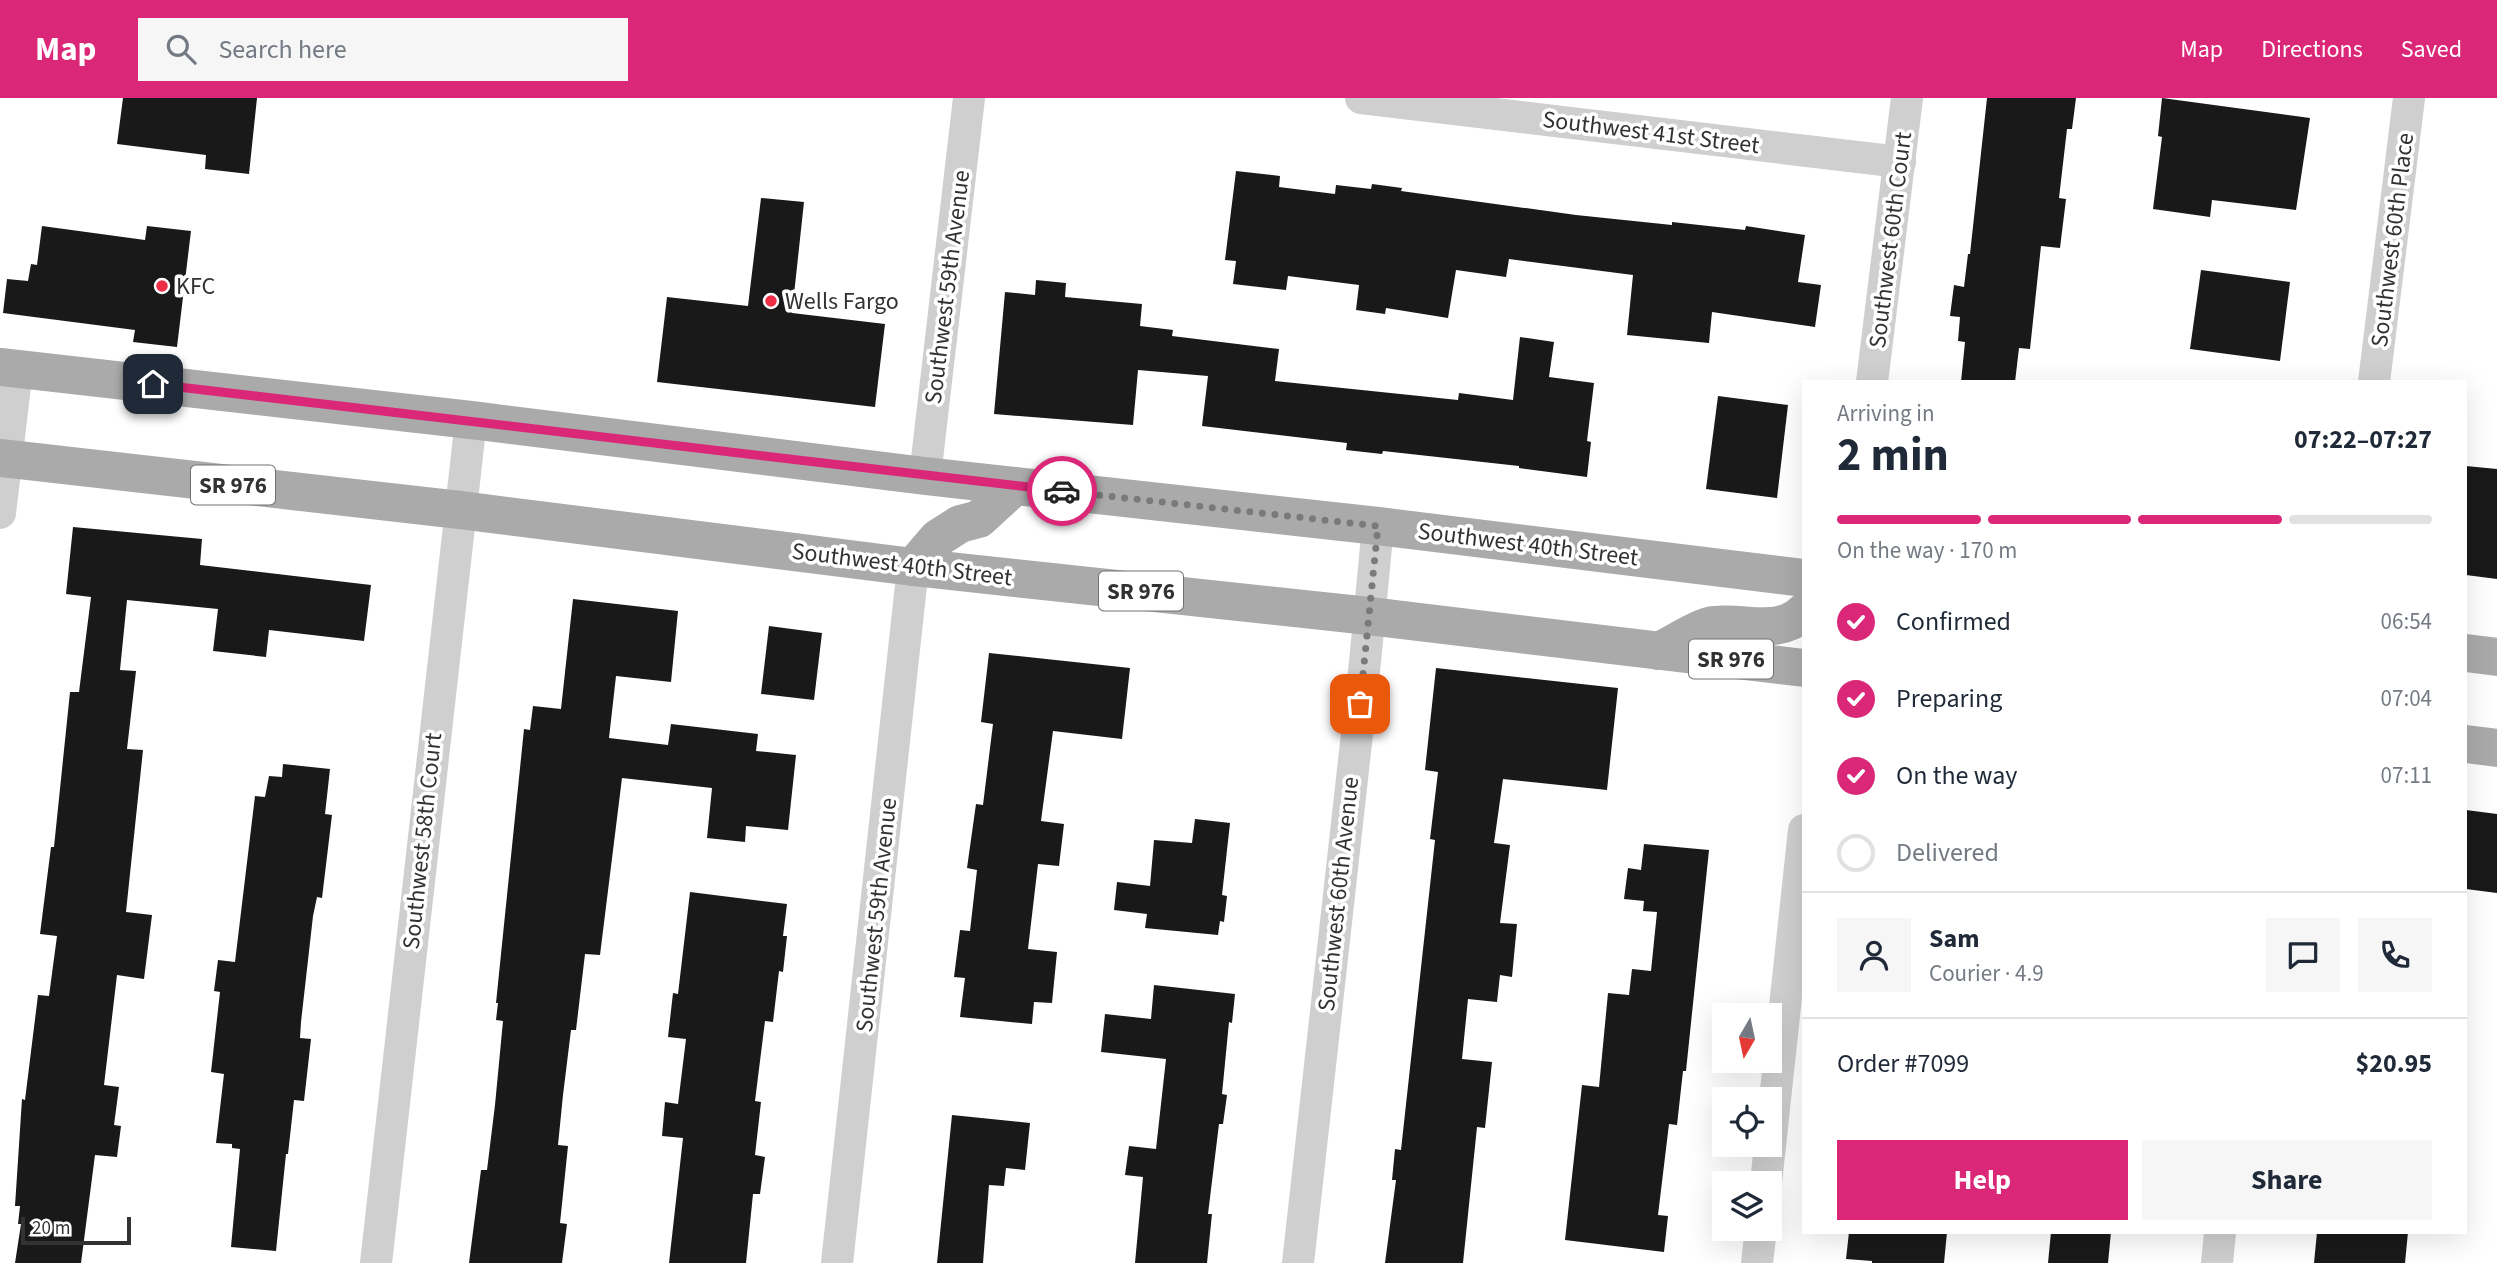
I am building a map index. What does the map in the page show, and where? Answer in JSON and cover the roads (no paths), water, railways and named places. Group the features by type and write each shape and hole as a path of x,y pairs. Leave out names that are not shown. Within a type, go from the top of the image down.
{"main road":[{"name":"Southwest 40th Street","path":"9,368 471,420 925,476 1378,526 1802,578"},
{"name":"Southwest 40th Street","path":"4,459 460,510 913,567 1369,616 1802,668"},
{"path":"913,567 938,538 960,524 979,519 1015,486"},
{"path":"1659,651 1712,625 1765,628 1796,620 1802,614"},
{"path":"2467,653 2497,657"},
{"path":"2467,744 2497,748"}],"street":[{"name":"Southwest 59th Avenue","path":"925,476 969,98"},
{"name":"Southwest 41st Street","path":"1361,98 1900,162"},
{"name":"Southwest 60th Court","path":"1872,380 1907,98"},
{"name":"Southwest 60th Place","path":"2374,380 2409,98"},
{"path":"0,513 9,368"},
{"name":"Southwest 58th Court","path":"376,1263 471,420"},
{"name":"Southwest 60th Avenue","path":"1298,1263 1378,526"},
{"name":"Southwest 59th Avenue","path":"838,1263 913,567"},
{"path":"1767,1171 1802,849"},
{"path":"2217,1263 2220,1234"},
{"path":"1757,1263 1760,1241"}],"place":[{"name":"KFC","path":"162,286"},
{"name":"Wells Fargo","path":"771,301"}]}
